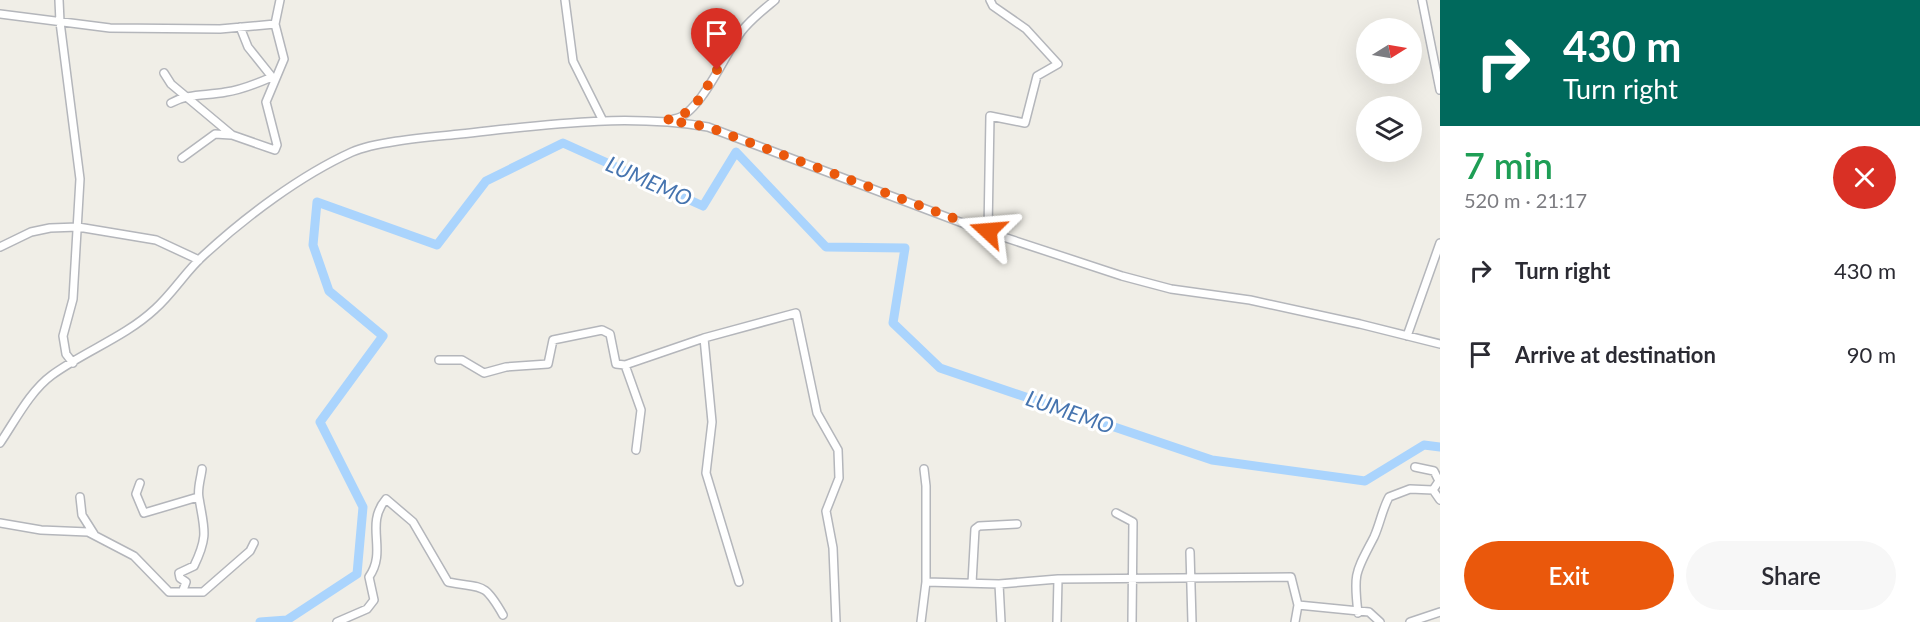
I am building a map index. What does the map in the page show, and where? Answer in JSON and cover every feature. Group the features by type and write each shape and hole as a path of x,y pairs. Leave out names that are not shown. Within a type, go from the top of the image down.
{"street":[{"path":"59,0 80,179 73,299 63,336 66,354 73,363"},
{"path":"182,158 215,134 232,135 276,149 266,102 274,78 284,59 275,24 280,0"},
{"path":"565,0 573,61 602,119"},
{"path":"0,443 29,400 51,375 117,337 155,309 199,260 247,219 309,176 354,151 414,139 602,119 666,120 681,118 694,107 742,31 775,0"},
{"path":"988,231 990,116 1025,123 1037,76 1058,64 1026,29 993,6 990,0"},
{"path":"1422,0 1440,90"},
{"path":"0,14 110,28 240,27 275,24"},
{"path":"240,27 248,47 274,78"},
{"path":"164,73 171,84 232,135"},
{"path":"171,103 185,95 200,97 236,90 274,78"},
{"path":"666,120 708,127 988,231 1122,276 1171,289 1250,300 1440,344"},
{"path":"0,248 31,232 50,228 78,227 156,240 199,260"},
{"path":"1407,336 1440,243"},
{"path":"439,360 462,360 484,373 506,367 548,364 553,340 602,330 610,334 616,364 625,365 704,338 796,313 817,412 838,450 839,478 826,511 833,548 836,622"},
{"path":"704,338 712,422 706,473 739,582"},
{"path":"625,365 641,410 636,450"},
{"path":"1414,467 1434,471 1439,482 1433,490"},
{"path":"183,590 186,582 180,578 179,573 194,566 204,548 204,515 198,497 202,469"},
{"path":"921,622 926,582 924,469"},
{"path":"140,483 136,494 144,513 198,497"},
{"path":"1358,613 1354,583 1360,559 1374,537 1389,497 1410,489 1433,490"},
{"path":"1433,490 1440,500"},
{"path":"80,497 82,515 94,534"},
{"path":"337,622 367,609 374,600 369,577 374,570 379,548 374,521 377,509 386,499 413,522 448,582 482,587 494,597 503,615"},
{"path":"1116,513 1132,522 1132,622"},
{"path":"0,524 94,534 134,556 169,592 183,590 203,592 250,551 254,543"},
{"path":"972,583 975,529 979,526 1017,524"},
{"path":"1190,552 1192,622"},
{"path":"926,582 999,584 1058,579 1131,577 1291,577 1298,605 1295,622"},
{"path":"1057,622 1058,579"},
{"path":"999,584 1001,622"},
{"path":"1298,605 1358,613 1369,612 1380,622"},
{"path":"1410,622 1440,612"}],"waterway":[{"name":"LUMEMO","path":"260,622 287,620 357,574 363,507 320,422 383,336 329,291 313,245 317,202 437,245 486,181 563,143 703,206 736,152 826,247 905,248 893,323 940,368 1212,460 1365,481 1424,445 1440,447"}],"route":[{"path":"717,70 694,107 681,118 666,120 708,127 988,231"}]}
